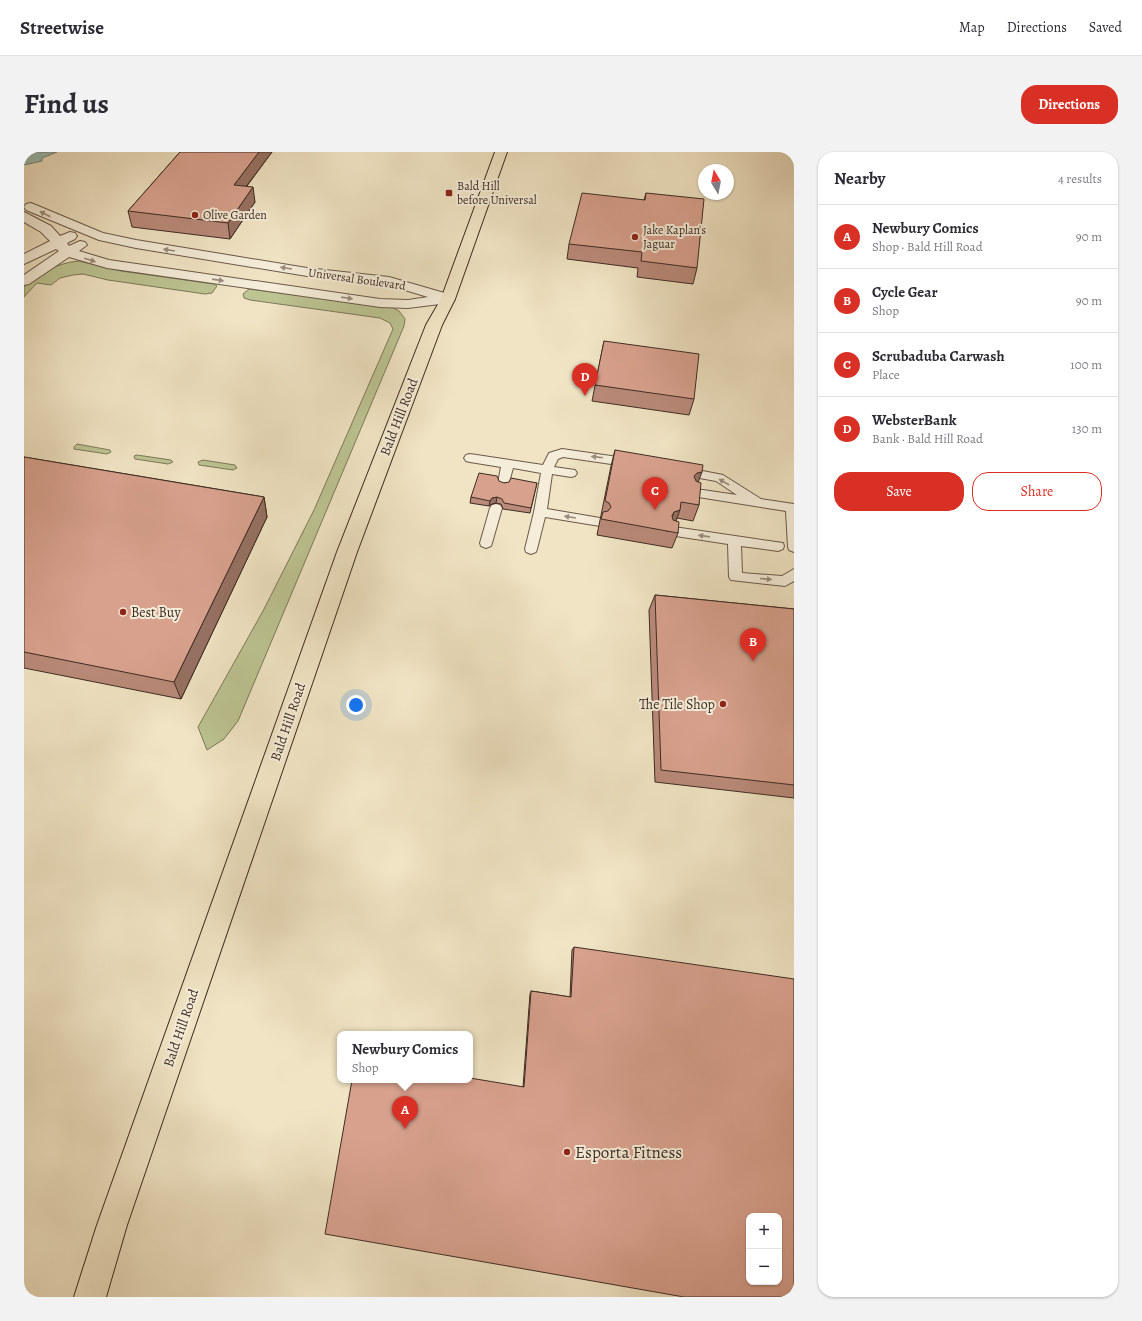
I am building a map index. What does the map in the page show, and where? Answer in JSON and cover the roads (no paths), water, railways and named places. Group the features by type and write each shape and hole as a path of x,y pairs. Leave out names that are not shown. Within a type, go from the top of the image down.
{"main road":[{"name":"Bald Hill Road","path":"90,1297 112,1225 347,552 434,325 448,299 501,152"}],"street":[{"name":"Universal Boulevard","path":"24,204 99,236 136,244 257,264 389,281 448,299"},
{"name":"Universal Boulevard","path":"24,216 46,229 67,252 107,264 380,303 408,304 448,299"},
{"path":"24,260 57,242 84,230"},
{"path":"24,281 67,252 99,236"}],"lane":[{"path":"531,549 540,512 547,470 553,456 562,453 642,464"},
{"path":"470,458 571,473"},
{"path":"504,483 508,463"},
{"path":"673,470 719,478 757,502"},
{"path":"696,493 792,508 794,547"},
{"path":"486,544 496,508"},
{"path":"540,512 600,522"},
{"path":"674,532 778,546"},
{"path":"734,540 736,577 784,580 794,574"}],"water":[{"path":"24,152 57,152 42,158 42,161 24,165"}],"place":[{"name":"Bald Hill before Universal","path":"449,193"},
{"name":"Olive Garden","path":"195,215"},
{"name":"Jake Kaplan's Jaguar","path":"635,237"},
{"name":"WebsterBank","path":"585,396"},
{"name":"Scrubaduba Carwash","path":"655,510"},
{"name":"Best Buy","path":"123,612"},
{"name":"Cycle Gear","path":"753,661"},
{"name":"The Tile Shop","path":"723,704"},
{"name":"Newbury Comics","path":"405,1129"},
{"name":"Esporta Fitness","path":"567,1152"}]}
